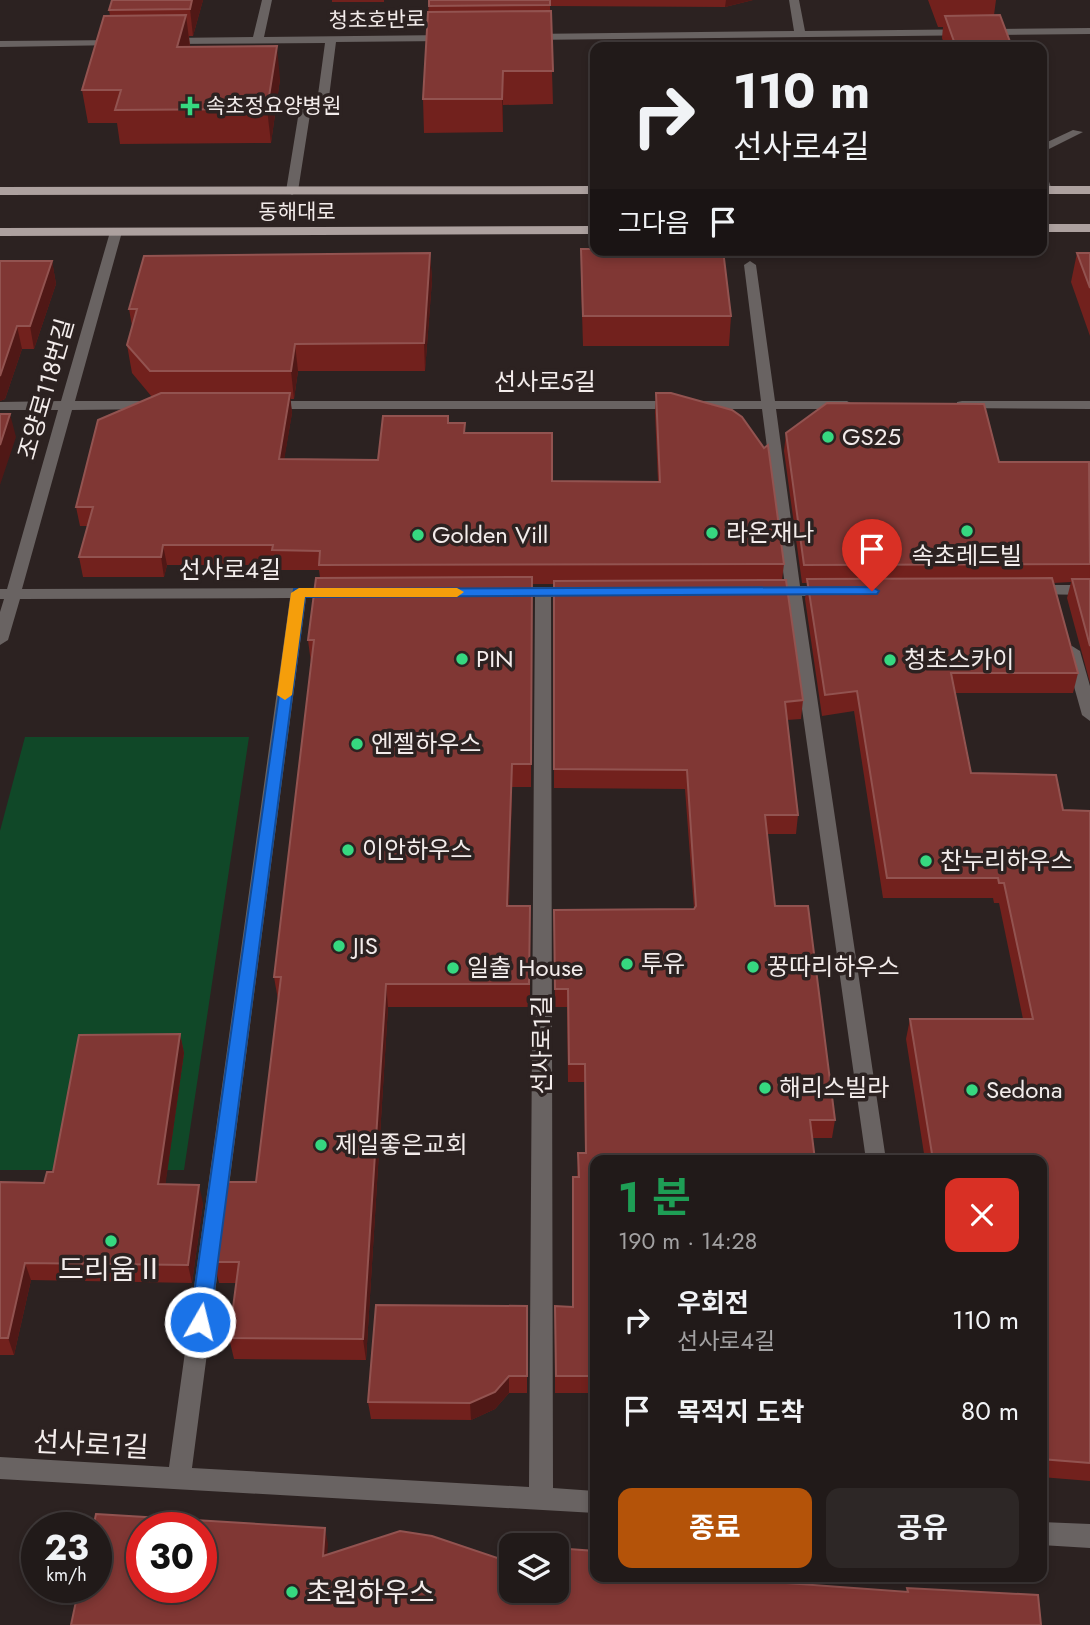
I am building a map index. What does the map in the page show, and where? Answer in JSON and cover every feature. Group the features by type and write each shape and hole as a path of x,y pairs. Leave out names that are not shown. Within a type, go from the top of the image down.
{"main road":[{"name":"동해대로","path":"0,191 590,190"},
{"path":"1047,190 1090,190"},
{"path":"1047,228 1090,228"},
{"name":"동해대로","path":"0,232 590,230"}],"street":[{"path":"258,40 267,0"},
{"path":"794,0 800,34"},
{"path":"522,37 1090,31"},
{"name":"청초호반로","path":"149,42 467,38"},
{"path":"292,191 306,105 323,105 331,39"},
{"path":"0,44 136,42"},
{"path":"1047,147 1077,132"},
{"name":"조양로118번길","path":"0,640 7,594 116,232"},
{"path":"750,264 793,592 875,1155"},
{"path":"0,406 174,405"},
{"name":"선사로5길","path":"257,405 867,405"},
{"path":"951,405 1090,405"},
{"path":"1014,590 1057,597 1090,590"},
{"path":"751,592 848,591"},
{"path":"492,592 599,592"},
{"name":"선사로1길","path":"541,1499 543,592"},
{"name":"선사로1길","path":"179,1478 299,593"},
{"name":"선사로4길","path":"7,594 350,593"},
{"path":"1069,640 1090,715"},
{"name":"선사로1길","path":"0,1468 590,1503"},
{"path":"1047,1532 1090,1536"}],"green space":[{"path":"25,737 249,737 184,1170 0,1170 0,831"}],"building":[{"path":"112,0 192,0 190,9 109,10"},
{"path":"429,0 550,0 550,5 429,6"},
{"path":"551,11 553,71 503,71 502,99 423,99 428,12"},
{"path":"186,15 177,47 277,46 267,109 115,110 121,90 82,90 104,16"},
{"path":"1000,15 1010,42 954,42 945,16"},
{"path":"581,249 590,249 590,256 724,256 731,316 583,316"},
{"path":"430,253 424,343 295,344 291,371 150,371 127,345 137,309 129,309 144,256"},
{"path":"1077,253 1090,253 1090,288"},
{"path":"0,261 52,261 30,326 17,326 0,376"},
{"path":"161,393 290,393 279,459 378,460 383,416 448,416 448,423 465,423 464,433 552,433 552,481 660,482 656,393 671,393 732,410 742,417 764,448 768,445 784,564 319,565 320,551 272,550 273,545 163,545 161,557 79,557 93,507 76,507 98,420"},
{"path":"827,403 984,404 999,462 1089,462 1090,564 804,565 786,433"},
{"path":"0,414 10,414 0,445"},
{"path":"532,577 531,764 512,764 507,906 530,906 529,984 386,984 363,1339 229,1338 239,1262 214,1262 225,1182 256,1182 281,977 274,977 314,640 308,640 316,578"},
{"path":"1052,578 1078,673 951,673 971,773 1056,775 1063,810 1090,811 1090,1463 1047,1459 1047,1155 932,1155 910,1019 1033,1019 1004,883 999,883 998,878 887,878 857,691 825,695 807,579"},
{"path":"1072,579 1090,579 1090,646"},
{"path":"786,580 803,700 785,702 798,815 765,815 775,906 808,906 835,1120 810,1120 814,1155 590,1155 590,1376 556,1376 555,1306 573,1307 573,1177 579,1177 578,1153 586,1153 585,1064 569,1064 568,989 555,989 554,910 694,909 696,906 687,770 554,769 554,581"},
{"path":"180,1034 158,1184 199,1185 188,1265 25,1263 8,1338 0,1338 0,1182 44,1183 47,1172 53,1172 79,1035"},
{"path":"376,1305 527,1306 527,1376 509,1376 495,1392 470,1403 368,1402"},
{"path":"112,1515 126,1516 126,1603 217,1603 217,1521 325,1528 323,1556 400,1531 432,1536 499,1559 499,1603 569,1603 569,1549 590,1551 590,1582 773,1582 908,1592 907,1588 1038,1595 1041,1625 71,1625 76,1603 112,1603"}],"slow traffic":[{"path":"285,695 299,593 457,592"}],"place":[{"name":"속초정요양병원","path":"190,106"},
{"name":"GS25","path":"828,437"},
{"name":"속초레드빌","path":"967,531"},
{"name":"라온재나","path":"712,533"},
{"name":"Golden Vill","path":"418,535"},
{"name":"PIN","path":"462,659"},
{"name":"청초스카이","path":"890,660"},
{"name":"엔젤하우스","path":"357,744"},
{"name":"이안하우스","path":"348,850"},
{"name":"찬누리하우스","path":"926,861"},
{"name":"JIS","path":"339,946"},
{"name":"투유","path":"627,964"},
{"name":"꿍따리하우스","path":"753,967"},
{"name":"일출 House","path":"453,968"},
{"name":"해리스빌라","path":"765,1088"},
{"name":"Sedona","path":"972,1090"},
{"name":"제일좋은교회","path":"321,1145"},
{"name":"드리움Ⅱ","path":"111,1241"},
{"name":"초원하우스","path":"292,1592"}],"route":[{"path":"200,1322 299,593 872,591"}]}
